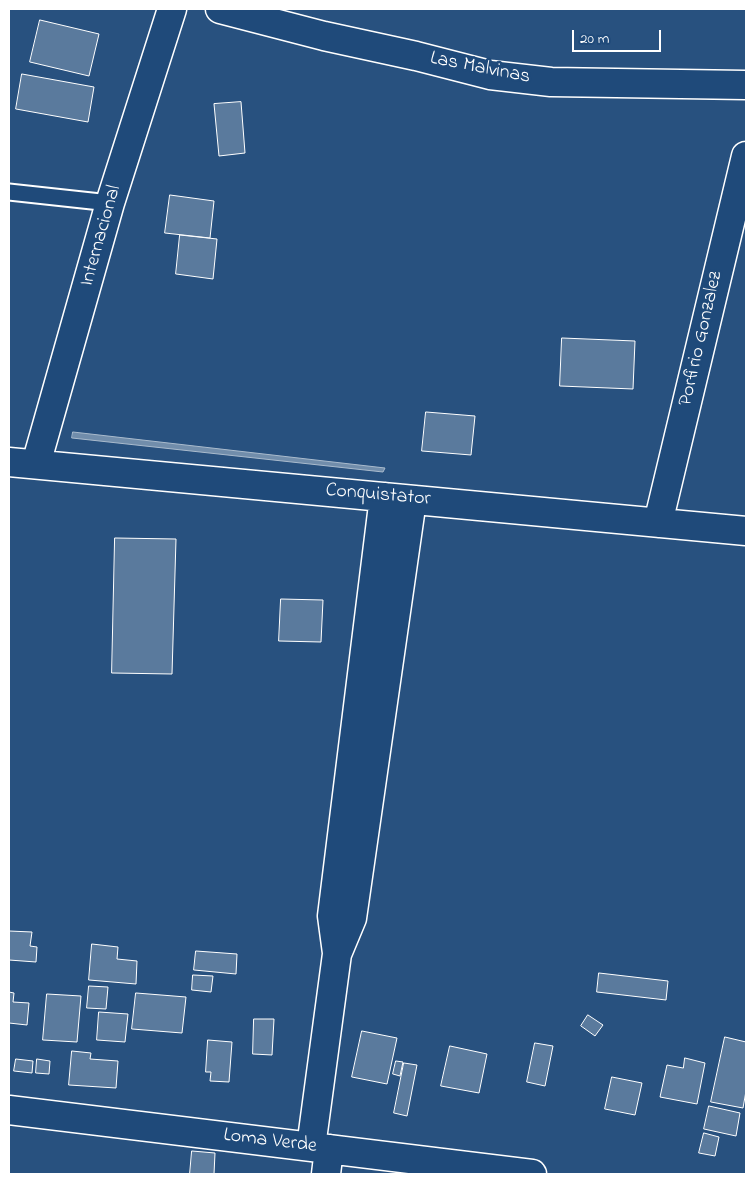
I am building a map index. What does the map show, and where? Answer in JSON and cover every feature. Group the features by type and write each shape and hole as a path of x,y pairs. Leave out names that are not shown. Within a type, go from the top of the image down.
{"street":[{"name":"Internacional","path":"36,464 110,203 172,9"},
{"name":"Las Malvinas","path":"220,9 324,36 416,56 490,75 550,82 746,85"},
{"name":"Porfirio Gonzalez","path":"658,523 746,156"},
{"name":"Conquistator","path":"9,462 746,531"},
{"path":"322,1157 337,954 332,916 384,497"},
{"path":"337,954 352,918 412,500"},
{"name":"Loma Verde","path":"9,1110 322,1157 532,1174"}],"lane":[{"path":"9,192 110,203"}],"water":[{"path":"73,432 385,468 383,472 72,438"}],"building":[{"path":"40,20 99,34 89,76 30,62"},
{"path":"22,74 94,87 88,122 16,109"},
{"path":"241,102 245,153 219,156 214,104"},
{"path":"170,195 214,201 210,238 165,233"},
{"path":"180,235 217,239 213,279 176,274"},
{"path":"562,338 635,341 633,389 560,386"},
{"path":"426,412 475,416 471,455 422,451"},
{"path":"115,538 176,539 172,674 112,673"},
{"path":"281,599 323,600 321,642 279,641"},
{"path":"9,931 32,932 30,946 37,947 36,962 9,960"},
{"path":"92,944 118,947 117,959 137,961 136,984 89,980"},
{"path":"196,951 237,954 236,974 194,970"},
{"path":"599,973 668,981 666,1000 597,992"},
{"path":"193,975 213,976 211,992 192,990"},
{"path":"89,986 108,987 106,1009 87,1008"},
{"path":"9,992 14,993 13,1002 29,1003 27,1025 9,1023"},
{"path":"136,993 186,997 182,1033 132,1029"},
{"path":"47,994 81,996 77,1042 43,1040"},
{"path":"99,1012 128,1014 125,1042 97,1040"},
{"path":"588,1015 603,1025 595,1036 581,1026"},
{"path":"254,1019 274,1019 272,1055 253,1054"},
{"path":"362,1031 397,1038 387,1084 352,1077"},
{"path":"725,1037 746,1042 746,1091 743,1108 711,1102"},
{"path":"208,1040 232,1042 229,1082 210,1081 211,1072 206,1072"},
{"path":"535,1043 553,1046 545,1086 527,1082"},
{"path":"450,1046 487,1054 479,1093 441,1086"},
{"path":"72,1051 91,1053 90,1059 118,1061 116,1088 69,1085"},
{"path":"685,1058 705,1063 697,1104 660,1097 667,1065 683,1068"},
{"path":"16,1059 33,1061 32,1073 14,1071"},
{"path":"37,1059 50,1061 49,1074 36,1073"},
{"path":"396,1061 403,1062 400,1076 393,1074"},
{"path":"404,1063 417,1065 407,1116 394,1113"},
{"path":"612,1077 642,1083 635,1115 605,1109"},
{"path":"709,1106 740,1113 736,1136 704,1129"},
{"path":"704,1133 719,1137 715,1156 699,1153"},
{"path":"192,1151 215,1153 214,1174 190,1174"}]}
